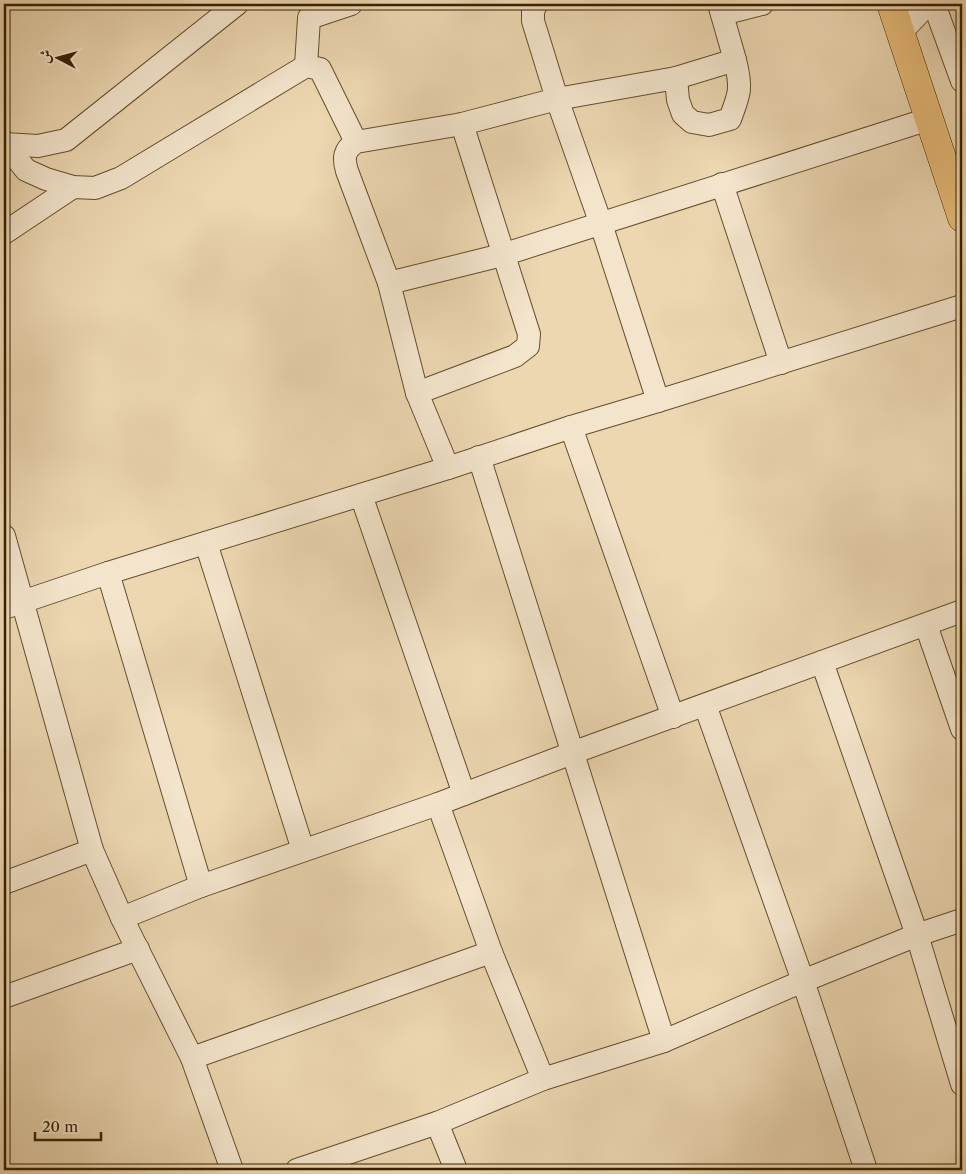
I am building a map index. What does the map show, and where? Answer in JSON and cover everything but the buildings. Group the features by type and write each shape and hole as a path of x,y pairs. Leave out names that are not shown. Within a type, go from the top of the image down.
{"main road":[{"path":"891,4 962,218"}],"street":[{"path":"4,143 38,146 66,140 237,4"},
{"path":"306,66 309,18 351,4"},
{"path":"536,4 533,12 533,21 557,99 601,224 658,401"},
{"path":"676,78 678,100 683,114 692,122 709,125 730,120 738,98 740,81 721,9 762,4"},
{"path":"901,32 928,4"},
{"path":"934,4 962,81"},
{"path":"448,468 417,393 388,283 344,161 345,152 349,146 356,142 462,124 557,99 676,78 735,60"},
{"path":"4,143 26,170 46,179 73,187 95,188 121,178 306,66 320,69 356,142"},
{"path":"388,283 502,255 929,119"},
{"path":"417,393 515,356 528,346 529,334 502,255 462,124"},
{"path":"722,184 781,363"},
{"path":"4,232 73,187"},
{"path":"14,605 108,573 962,306"},
{"path":"571,427 673,717"},
{"path":"479,457 664,1041"},
{"path":"361,495 464,794"},
{"path":"4,536 14,605 92,850 122,918 192,1058 232,1170"},
{"path":"206,543 303,850"},
{"path":"108,573 201,886"},
{"path":"122,918 201,886 438,804 572,753 962,611"},
{"path":"926,625 962,729"},
{"path":"822,662 917,935 962,1084"},
{"path":"705,705 803,981 866,1170"},
{"path":"438,804 491,952 543,1079"},
{"path":"4,883 92,850"},
{"path":"297,1170 437,1123 543,1079 664,1041 803,981 917,935 962,920"},
{"path":"4,997 138,949"},
{"path":"192,1058 491,952"},
{"path":"437,1123 456,1170"}]}
